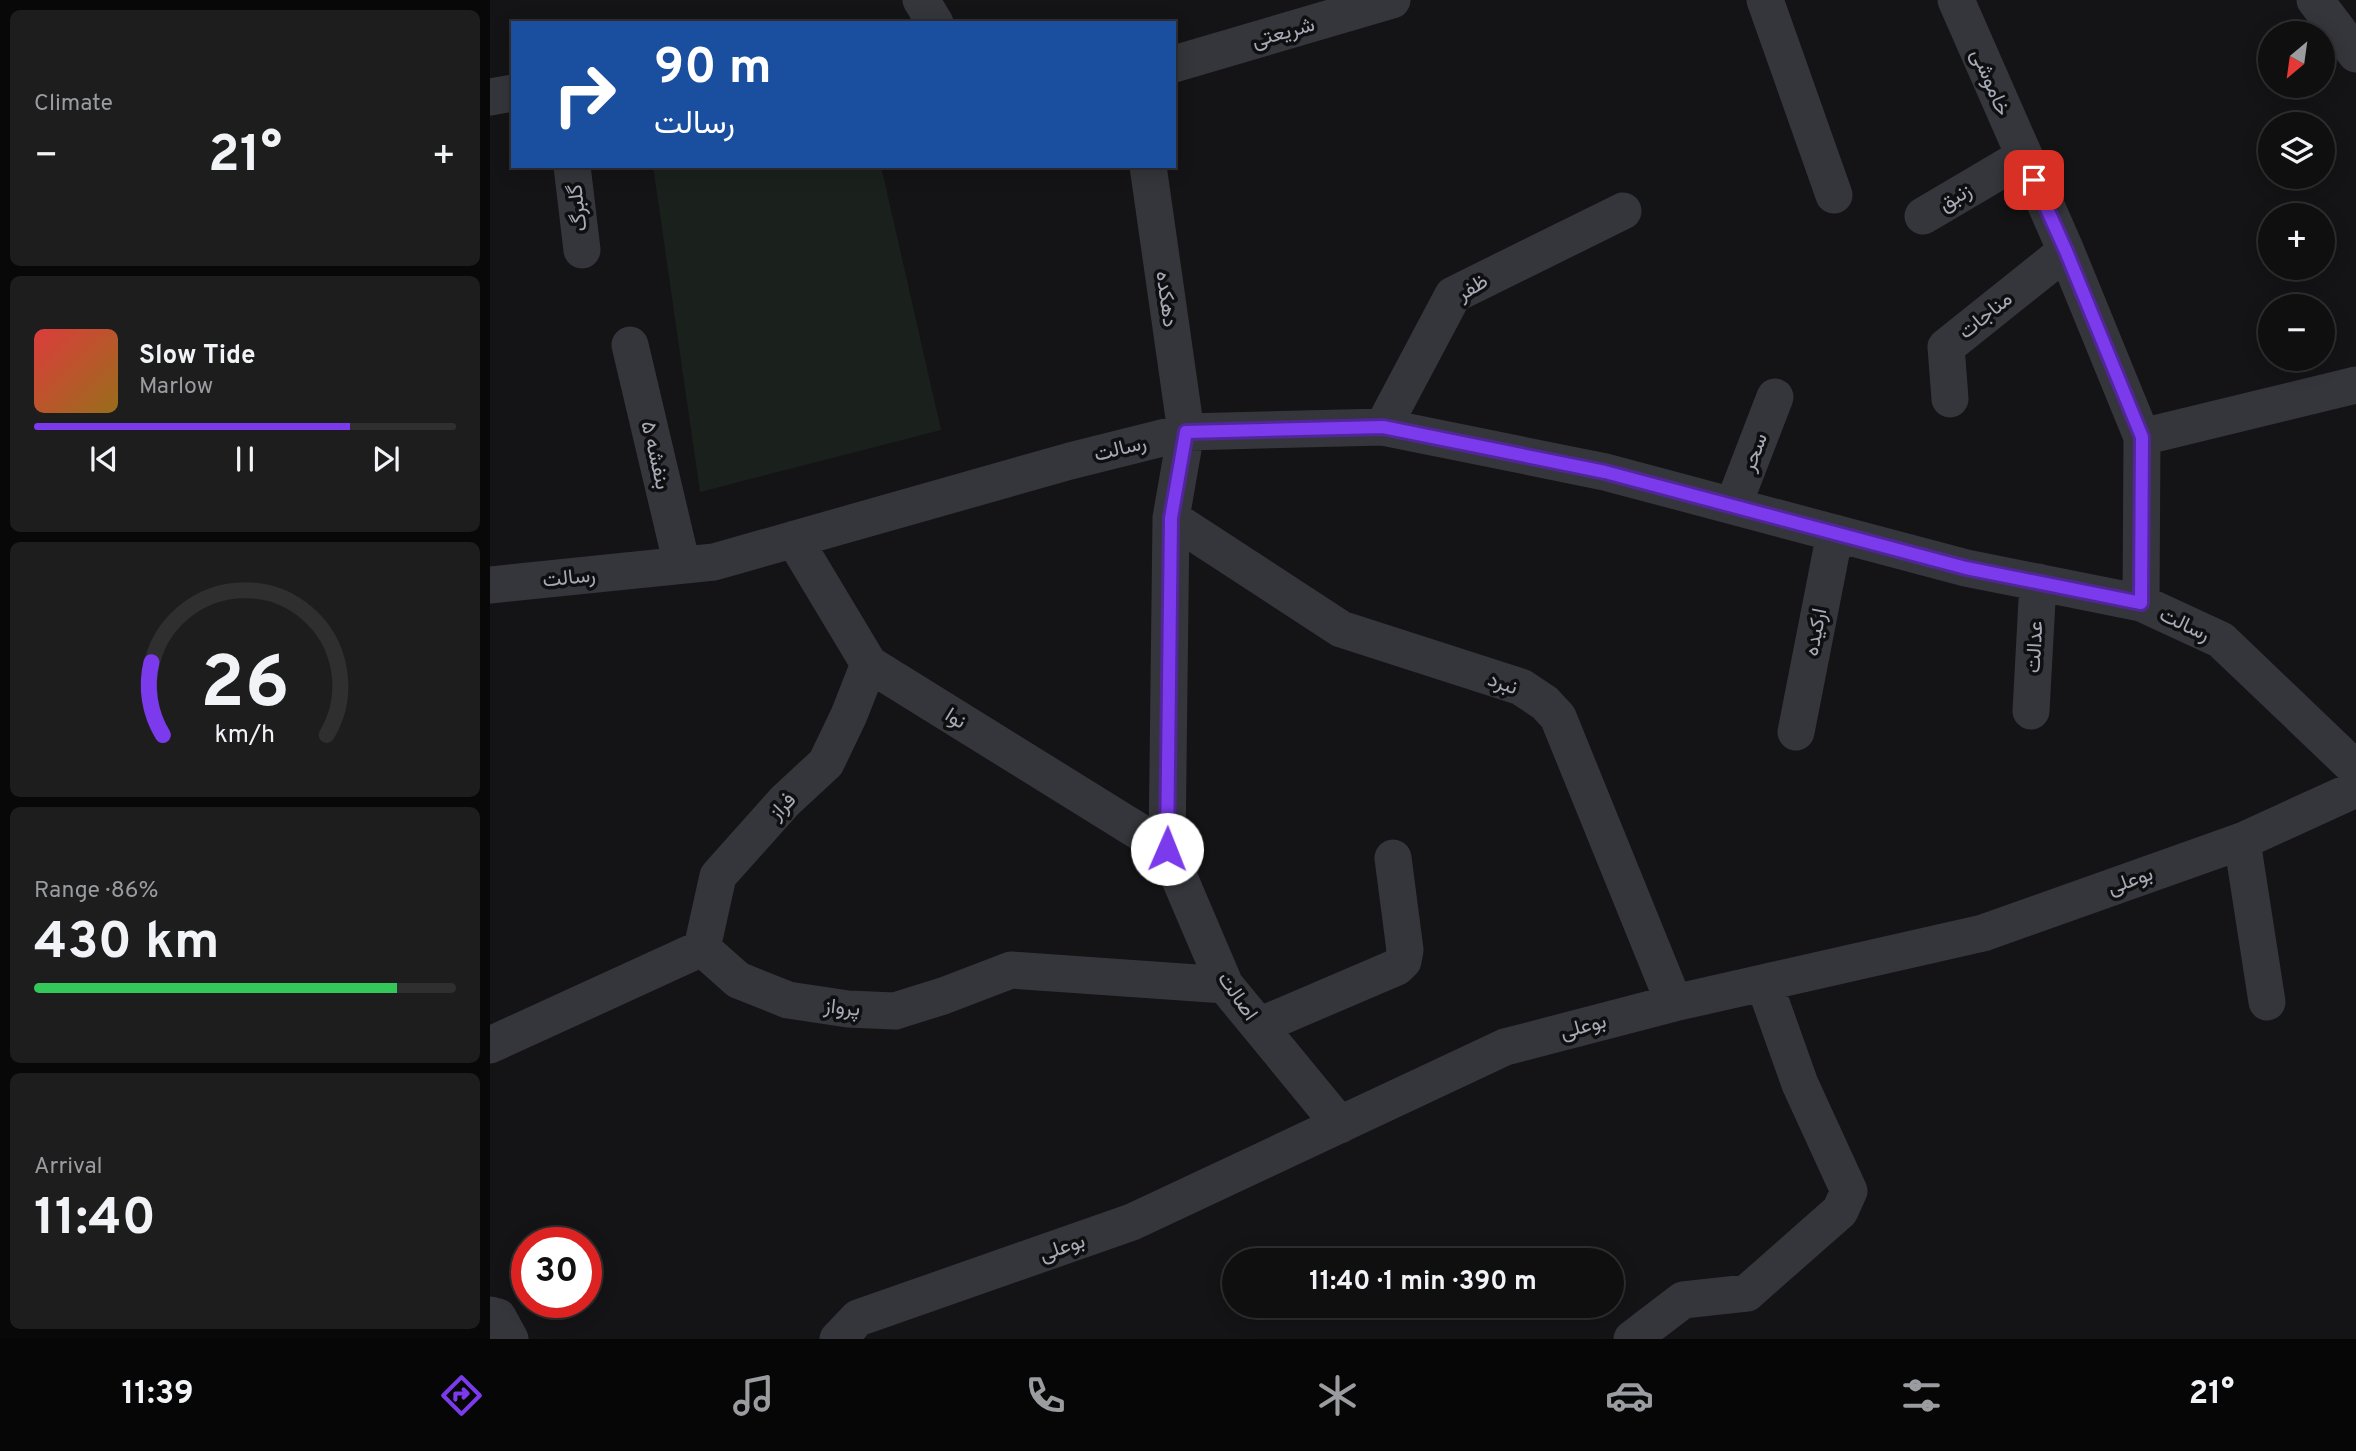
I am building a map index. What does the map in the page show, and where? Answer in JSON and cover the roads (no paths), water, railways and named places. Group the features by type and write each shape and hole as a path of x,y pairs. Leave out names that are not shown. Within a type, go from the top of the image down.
{"street":[{"path":"921,0 934,21"},
{"name":"شریعتی","path":"1176,63 1392,0"},
{"path":"1765,0 1834,195"},
{"name":"خاموشی","path":"1956,0 2066,251 2142,437 2141,603"},
{"path":"2315,0 2356,54"},
{"path":"490,97 511,93"},
{"name":"زنبق","path":"1923,216 2023,157"},
{"name":"گلبرگ","path":"572,168 582,250"},
{"name":"دهکده","path":"1148,168 1186,432 1171,518 1167,849"},
{"name":"ظفر","path":"1383,427 1453,295 1623,211"},
{"name":"مناجات","path":"1950,399 1946,347 2066,251"},
{"name":"بنفشه ۵","path":"630,345 682,565"},
{"path":"2142,437 2356,385"},
{"name":"سحر","path":"1734,506 1775,397"},
{"name":"رسالت","path":"490,585 714,562 1070,461 1186,432 1383,427 1605,472 1966,568 2141,603 2221,640 2356,769"},
{"name":"نبرد","path":"1171,518 1341,629 1521,687 1545,703 1558,717 1674,1003"},
{"name":"ارکیده","path":"1796,732 1835,533"},
{"name":"نوا","path":"794,539 869,664 1167,849"},
{"name":"عدالت","path":"2031,711 2038,582"},
{"name":"فراز","path":"702,948 718,876 785,801 826,763 869,664"},
{"name":"بوعلی","path":"838,1338 858,1318 1132,1223 1505,1047 1674,1003 1983,933 2242,841 2356,789"},
{"path":"2242,841 2267,1002"},
{"name":"اصالت","path":"1167,849 1225,985 1340,1125"},
{"path":"1259,1026 1397,967 1403,961 1405,950 1393,858"},
{"path":"490,1045 702,948"},
{"name":"پرواز","path":"702,948 738,981 788,1000 848,1009 895,1011 1011,970 1225,985"},
{"path":"1632,1339 1683,1300 1747,1293 1840,1211 1849,1191 1800,1084 1764,983"},
{"path":"490,1315 498,1317 510,1339"}]}
